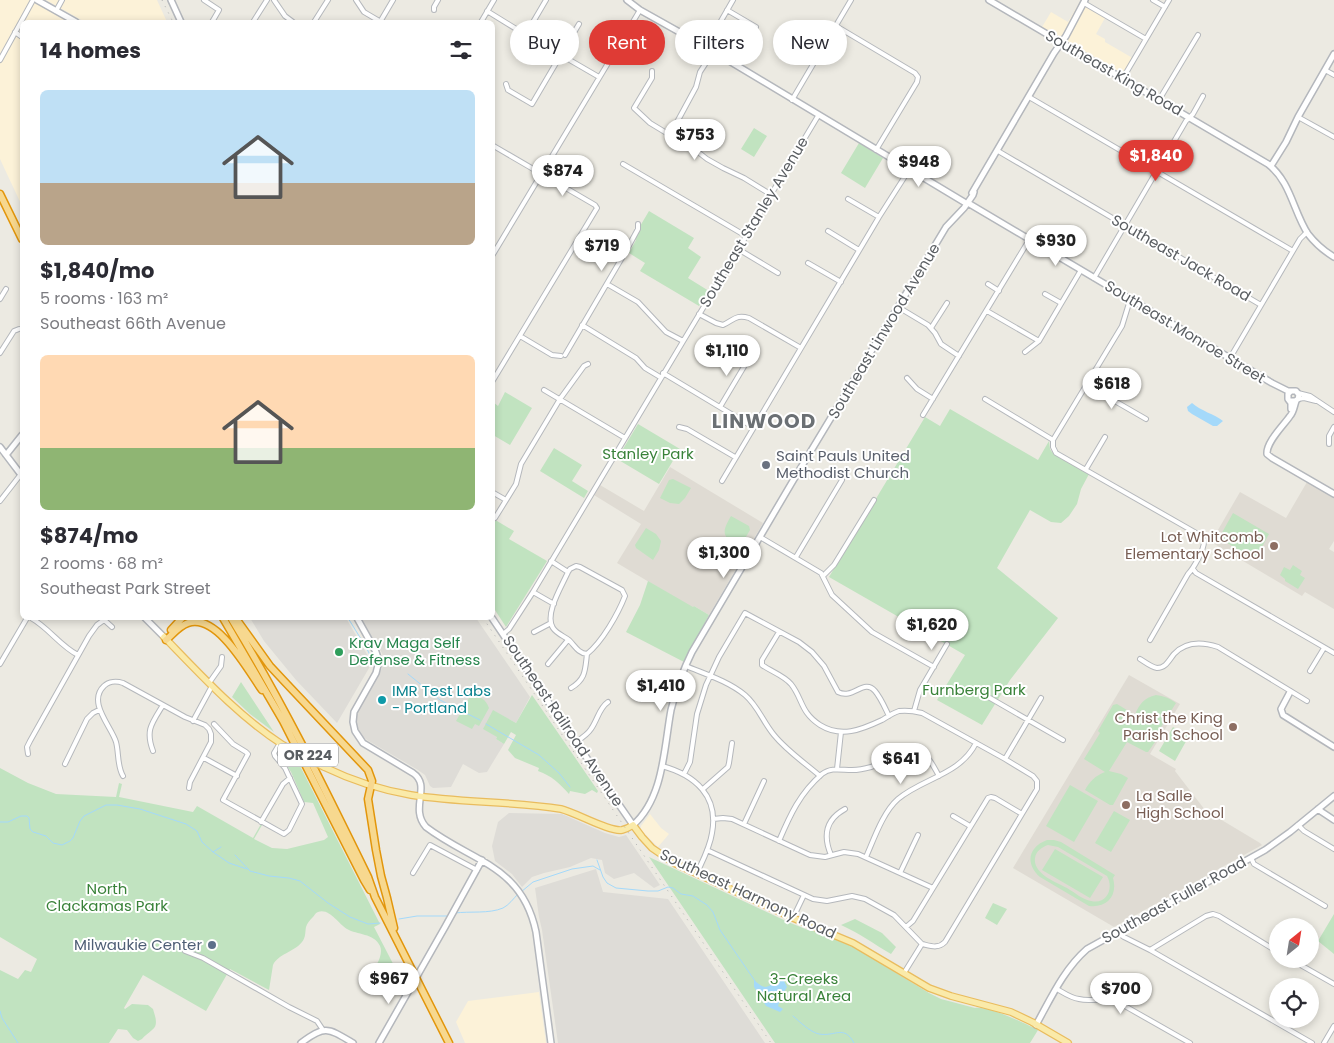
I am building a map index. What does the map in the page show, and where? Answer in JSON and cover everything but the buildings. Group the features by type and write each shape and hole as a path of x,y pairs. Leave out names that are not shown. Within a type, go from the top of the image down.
{"highway":[{"path":"0,194 20,235"},
{"path":"165,638 180,620"},
{"name":"OR 224","path":"224,620 254,668 283,721 449,1043"},
{"name":"OR 224","path":"232,620 276,694 305,749 368,877 375,897"},
{"path":"236,620 265,659 365,766 372,779 368,798 381,876 388,898 396,940"},
{"path":"165,638 187,623 203,623 214,628 230,645 283,721"}],"main road":[{"path":"165,638 240,713 282,744 324,767 397,792 420,796 561,809 576,813 614,830 624,829 633,825"},
{"name":"Southeast Harmony Road","path":"633,825 647,844 674,863 793,918 854,943 935,991 1005,1010 1068,1043"}],"street":[{"path":"21,20 32,0"},
{"path":"37,0 72,20"},
{"path":"56,11 62,0"},
{"path":"171,0 181,20"},
{"path":"204,0 219,10 213,20"},
{"path":"254,20 267,0"},
{"path":"274,0 291,20"},
{"path":"315,20 328,0"},
{"path":"356,0 364,12 378,20"},
{"path":"382,20 393,0"},
{"path":"482,20 494,0"},
{"path":"535,20 546,0"},
{"name":"Southeast Monroe Street","path":"627,0 640,10 675,30"},
{"path":"721,20 732,0"},
{"path":"839,20 851,0"},
{"name":"Southeast King Road","path":"989,0 999,4 1271,166 1287,186 1308,232 1318,245 1334,257"},
{"path":"1153,0 1165,7"},
{"path":"1123,78 1169,0"},
{"path":"434,10 437,1"},
{"path":"1085,1 1146,39"},
{"name":"Southeast Linwood Avenue","path":"633,825 648,806 660,778 676,692 695,647 946,227 973,196 1085,1"},
{"path":"495,251 640,10"},
{"path":"726,10 743,20"},
{"path":"487,11 510,25"},
{"path":"0,60 20,23"},
{"path":"15,32 20,36"},
{"path":"847,33 915,73 918,77 876,150"},
{"path":"1159,100 1198,34"},
{"path":"1271,166 1334,54"},
{"path":"506,84 508,90 532,104 555,65"},
{"path":"579,65 598,77"},
{"path":"670,134 696,87 700,72 705,65"},
{"name":"Southeast Monroe Street","path":"734,65 1293,397"},
{"path":"792,100 813,65"},
{"path":"1325,70 1334,75"},
{"path":"652,72 652,78 634,108 650,123 707,159 770,194"},
{"path":"1094,278 1186,121 1190,118 1203,96"},
{"path":"1029,97 1293,251"},
{"name":"Southeast Stanley Avenue","path":"503,634 509,630 551,561 818,116"},
{"path":"1298,116 1334,136"},
{"path":"495,147 596,207 495,377"},
{"name":"Southeast Jack Road","path":"998,151 1261,305"},
{"path":"623,164 746,236"},
{"path":"722,481 909,170"},
{"path":"848,199 879,217"},
{"path":"520,336 552,355 563,355 634,237 638,224"},
{"path":"828,231 860,250"},
{"path":"1230,358 1301,237 1308,232"},
{"path":"924,415 1030,240"},
{"path":"738,249 778,273"},
{"path":"808,263 840,282"},
{"path":"1026,352 1038,341 1081,270"},
{"path":"607,284 638,302 666,332 683,341"},
{"path":"988,284 999,291"},
{"path":"0,298 6,289"},
{"path":"1045,294 1061,303"},
{"path":"1130,300 1124,322 1053,440 1052,447 1056,452 1200,536 1204,542 1203,550 1193,569 1188,574 1150,640"},
{"path":"931,328 947,303"},
{"path":"898,307 931,328 942,344 959,356"},
{"path":"987,311 1038,341"},
{"path":"699,314 723,325 736,317 749,318 801,348"},
{"path":"582,325 638,359 645,368 662,375 754,427"},
{"path":"0,353 2,346 14,331 19,329"},
{"path":"720,407 744,365 750,361"},
{"path":"495,518 517,482 521,464 560,399 584,366 588,364"},
{"path":"907,378 917,390 933,399"},
{"path":"1087,384 1146,419"},
{"path":"544,390 625,438"},
{"path":"1334,412 1316,401 1293,397 1286,421 1268,446 1267,452 1272,458 1334,494"},
{"path":"985,399 1053,440"},
{"path":"679,427 687,429 735,458"},
{"path":"1329,444 1329,436 1334,427"},
{"path":"6,455 20,437"},
{"path":"1086,469 1105,437"},
{"path":"0,447 20,472"},
{"path":"0,501 20,477"},
{"path":"796,558 842,480"},
{"path":"495,494 506,500"},
{"path":"823,576 834,565 874,500"},
{"path":"760,537 816,570 823,576 832,595 872,632 934,667"},
{"path":"551,561 568,572"},
{"path":"571,688 581,681 584,675 587,654 594,648 618,614 625,596 622,590 580,567 573,567 568,572 554,604 550,615 551,623 556,632 568,640 578,651 582,654 587,654"},
{"path":"1193,569 1196,573 1334,653"},
{"path":"532,592 554,604"},
{"path":"684,774 690,762 700,700 709,676 745,613 799,642 812,652 824,666 838,692 848,694 862,688 871,688 878,695 889,716"},
{"path":"0,664 26,620"},
{"path":"34,620 66,648 78,655"},
{"path":"28,754 27,747 30,741 93,629 102,620"},
{"path":"104,620 112,627"},
{"path":"147,620 165,638"},
{"path":"358,620 379,661 376,673 354,712 353,722 355,731 363,742 418,776 421,782 419,815 426,827 504,875 526,902 532,915 536,932 551,1043"},
{"name":"Southeast Railroad Avenue","path":"493,620 633,825"},
{"path":"534,632 551,623"},
{"path":"707,850 813,899 822,901 848,896 862,898 889,912 922,944 935,947 941,946 1037,789 1038,783 1036,778 928,716 914,711 896,712 866,728 855,731 841,732 826,728 806,712 796,692 786,679 762,664 762,660 779,632"},
{"path":"548,664 568,640"},
{"path":"914,711 920,690 947,644"},
{"path":"1140,659 1154,667 1162,667 1182,648 1193,644 1208,644 1234,656 1307,701"},
{"path":"1310,672 1324,648"},
{"path":"193,721 220,669 223,662 222,657"},
{"path":"686,666 737,689 745,695 757,708 778,739 820,776"},
{"path":"123,776 119,770 118,751 114,737 99,710 98,700 101,690 112,682 122,684 193,721 205,725 209,729 211,742 190,782 189,788"},
{"path":"1290,692 1281,708 1282,715 1334,747"},
{"path":"990,698 1063,740"},
{"path":"1005,759 1041,698"},
{"path":"576,742 591,730 598,718 601,707 608,702"},
{"path":"153,751 149,740 149,732 151,724 163,704"},
{"path":"65,764 87,719 92,713 99,710"},
{"path":"214,724 233,744 247,753 223,800 283,834 287,832 302,806 285,768 275,756 274,752 282,744"},
{"path":"837,770 841,732"},
{"path":"703,789 728,767 732,743"},
{"path":"866,857 892,804 903,795 964,761 976,743"},
{"path":"779,841 796,803 820,776 828,771 870,767 886,762 902,752 912,751 927,757 939,776"},
{"path":"204,758 236,776"},
{"path":"662,766 684,774 695,781 703,789 710,803 713,819 712,835 697,873"},
{"path":"261,822 283,784 290,778"},
{"path":"744,824 764,782"},
{"name":"Southeast Fuller Road","path":"1036,1025 1070,967 1082,953 1274,844 1334,796"},
{"path":"906,927 913,921 986,801 991,797 1022,814"},
{"path":"1318,808 1334,820"},
{"path":"831,855 826,841 828,827 833,818 845,809"},
{"path":"953,816 970,826"},
{"path":"713,819 728,818 810,855 820,857 849,852 858,854 933,888"},
{"path":"1298,825 1304,831 1334,849"},
{"path":"900,873 918,835"},
{"path":"413,873 430,845 477,870"},
{"path":"1251,858 1254,864 1325,906"},
{"path":"379,1043 482,860"},
{"path":"793,918 804,895"},
{"path":"1150,950 1212,914 1219,916 1269,947"},
{"path":"1117,932 1124,938 1150,950 1312,1043"},
{"path":"904,973 922,944"},
{"path":"185,951 195,954 317,1022 323,1030"},
{"path":"1306,968 1334,984"},
{"path":"1057,989 1081,1000 1105,999 1116,1001 1190,1043"},
{"path":"1324,1043 1334,1026"},
{"path":"301,1043 316,1032 323,1030 332,1032 353,1043"}],"shaded area":[{"path":"0,0 30,0 65,20 20,20 20,202 0,159"},
{"path":"46,0 157,0 166,20 81,20"},
{"path":"1079,3 1105,18 1096,34 1105,39 1105,42 1136,60 1127,76 1042,27 1051,12 1068,22"},
{"path":"670,467 763,523 709,615 694,606 693,608 617,563 641,524 594,495 600,485 644,511"},
{"name":"Lot Whitcomb Elementary School","path":"1307,482 1334,497 1334,541 1329,549 1334,552 1334,609 1305,592 1302,596 1211,542 1240,492 1286,518"},
{"path":"251,620 347,620 372,663 337,723 296,680 264,641"},
{"path":"361,620 477,620 530,697 516,723 494,711 496,739 504,744 487,772 479,773 463,764 451,787 433,788 430,786 425,775 362,736 357,726 357,714 382,668 384,660 382,653"},
{"name":"La Salle High School","path":"1129,675 1180,704 1150,754 1176,769 1175,771 1205,810 1262,845 1114,927 1013,868"},
{"path":"509,813 562,814 605,833 619,837 626,835 660,885 654,888 634,873 614,879 605,873 602,860 591,858 570,867 532,877 522,887 512,874 495,861 492,846 498,822"},
{"path":"650,814 661,828 669,834 658,847 641,830 641,826"},
{"path":"596,869 603,892 668,899 765,1043 558,1043 535,888"},
{"path":"539,992 546,1043 465,1043 456,1022 468,1001"}],"green space":[{"path":"754,128 767,136 754,157 741,149"},
{"path":"859,143 883,158 865,188 841,173"},
{"path":"649,211 694,238 688,248 701,257 688,278 709,291 699,306 640,271 645,263 629,253 636,240 633,238"},
{"path":"505,392 532,408 510,445 495,436 495,404 498,406"},
{"name":"Furnberg Park","path":"950,409 1038,460 1049,441 1052,452 1089,474 1081,489 1077,504 1069,516 1061,523 1051,522 1030,510 997,568 1058,618 1010,680 982,725 937,700 965,655 829,577 925,417 940,426"},
{"name":"Stanley Park","path":"638,424 680,449 659,484 617,459"},
{"path":"554,448 582,465 572,481 588,491 584,498 540,471"},
{"path":"673,479 691,488 679,504 670,503 660,498 669,480"},
{"path":"1233,513 1269,534 1255,560 1219,538"},
{"path":"731,516 749,526 750,530 740,547 725,534"},
{"path":"495,520 514,531 509,539 547,561 506,627 495,610"},
{"path":"646,528 656,534 661,541 659,550 653,560 636,548 635,545"},
{"path":"1293,565 1302,571 1300,575 1305,578 1298,589 1285,581 1280,575 1284,567 1290,570"},
{"path":"648,581 709,615 684,662 626,632 640,605"},
{"path":"241,682 274,732 250,714 232,697"},
{"path":"472,693 484,700 489,708 479,726 475,724 472,729 456,721"},
{"path":"532,695 598,791 597,793 592,790 585,794 570,791 569,794 555,780 538,771 539,768 515,758 508,750 516,735 511,732 504,744 496,739 497,737 483,729 493,710 516,723"},
{"path":"1156,695 1166,697 1176,703 1161,727 1158,728 1162,732 1148,752 1127,742 1109,771 1128,778 1113,805 1110,805 1085,790 1093,779 1105,772 1084,759 1100,733 1098,731 1113,705 1117,704 1135,715 1143,702"},
{"path":"1173,727 1189,736 1175,761 1159,751"},
{"name":"North Clackamas Park","path":"285,753 297,760 380,924 374,927 402,981 398,990 371,975 381,953 377,942 370,936 347,929 330,914 322,911 316,913 308,923 302,942 275,961 269,990 230,969 206,1011 143,975 124,1008 132,1004 148,1005 153,1009 156,1023 154,1028 138,1041 127,1030 118,1029 109,1043 0,1043 0,970 18,979 25,970 31,972 37,959 0,937 0,768 28,783 56,794 116,797 119,783 122,784 119,797 193,812 197,806 253,838 261,824 254,839 272,848 287,849 324,840 328,837 313,803 304,802 285,763"},
{"path":"1070,785 1098,801 1074,842 1046,826"},
{"path":"1114,811 1130,820 1111,852 1095,843"},
{"path":"1047,840 1061,842 1115,875 1113,878 1114,890 1110,900 1101,905 1089,906 1040,877 1032,867 1031,856 1032,851","holes":["1048,845 1058,847 1107,876 1110,886 1105,898 1097,902 1085,899 1041,873 1035,864 1037,853"]},
{"path":"1055,849 1103,877 1090,898 1042,870"},
{"name":"3-Creeks Natural Area","path":"649,857 788,922 808,930 809,928 845,943 941,999 997,1012 1038,1030 1030,1043 775,1043"},
{"path":"993,903 1007,909 997,925 985,918"},
{"path":"1334,914 1334,954 1319,942"},
{"path":"855,919 882,933 896,947 891,954 841,925"}],"water":[{"path":"1192,403 1223,421 1217,426 1213,426 1192,414 1188,411 1187,407"},
{"path":"754,980 764,987 775,982 784,981 787,987 781,997 783,1000 780,1000 778,1006 783,1009 780,1012 766,1006 754,987"}],"waterway":[{"path":"349,620 361,639"},
{"path":"364,643 372,659"},
{"path":"408,674 440,700 480,720"},
{"path":"486,724 539,755 559,773 570,787"},
{"path":"0,822 8,822 21,816 27,816 30,829 33,832 46,836 53,843 62,845 73,838 84,816 106,805 117,805 140,809 186,824 197,831 202,842 213,852 221,847"},
{"path":"213,852 229,863 247,869"},
{"path":"235,855 250,871 300,881 350,917 368,924 380,923"},
{"path":"597,860 607,883 616,888 658,891 668,887 681,894 693,896 707,905 713,912 720,930 755,981"},
{"path":"521,892 533,882 572,869 593,866 600,870"},
{"path":"455,913 498,910 507,905 518,894"},
{"path":"399,919 417,916 449,916"},
{"path":"0,1011 2,1018 18,1043"},
{"path":"793,1016 816,1033 839,1032 847,1034 854,1043"}],"railway":[{"path":"162,0 172,20"},
{"path":"484,620 771,1043"}],"place":[{"name":"Saint Pauls United Methodist Church","path":"766,465"},
{"name":"Lot Whitcomb Elementary School","path":"1274,546"},
{"name":"Krav Maga Self Defense & Fitness","path":"339,652"},
{"name":"IMR Test Labs - Portland","path":"382,700"},
{"name":"Christ the King Parish School","path":"1233,727"},
{"name":"La Salle High School","path":"1126,805"},
{"name":"Milwaukie Center","path":"212,945"}],"district":[{"name":"LINWOOD","path":"764,421"}]}
